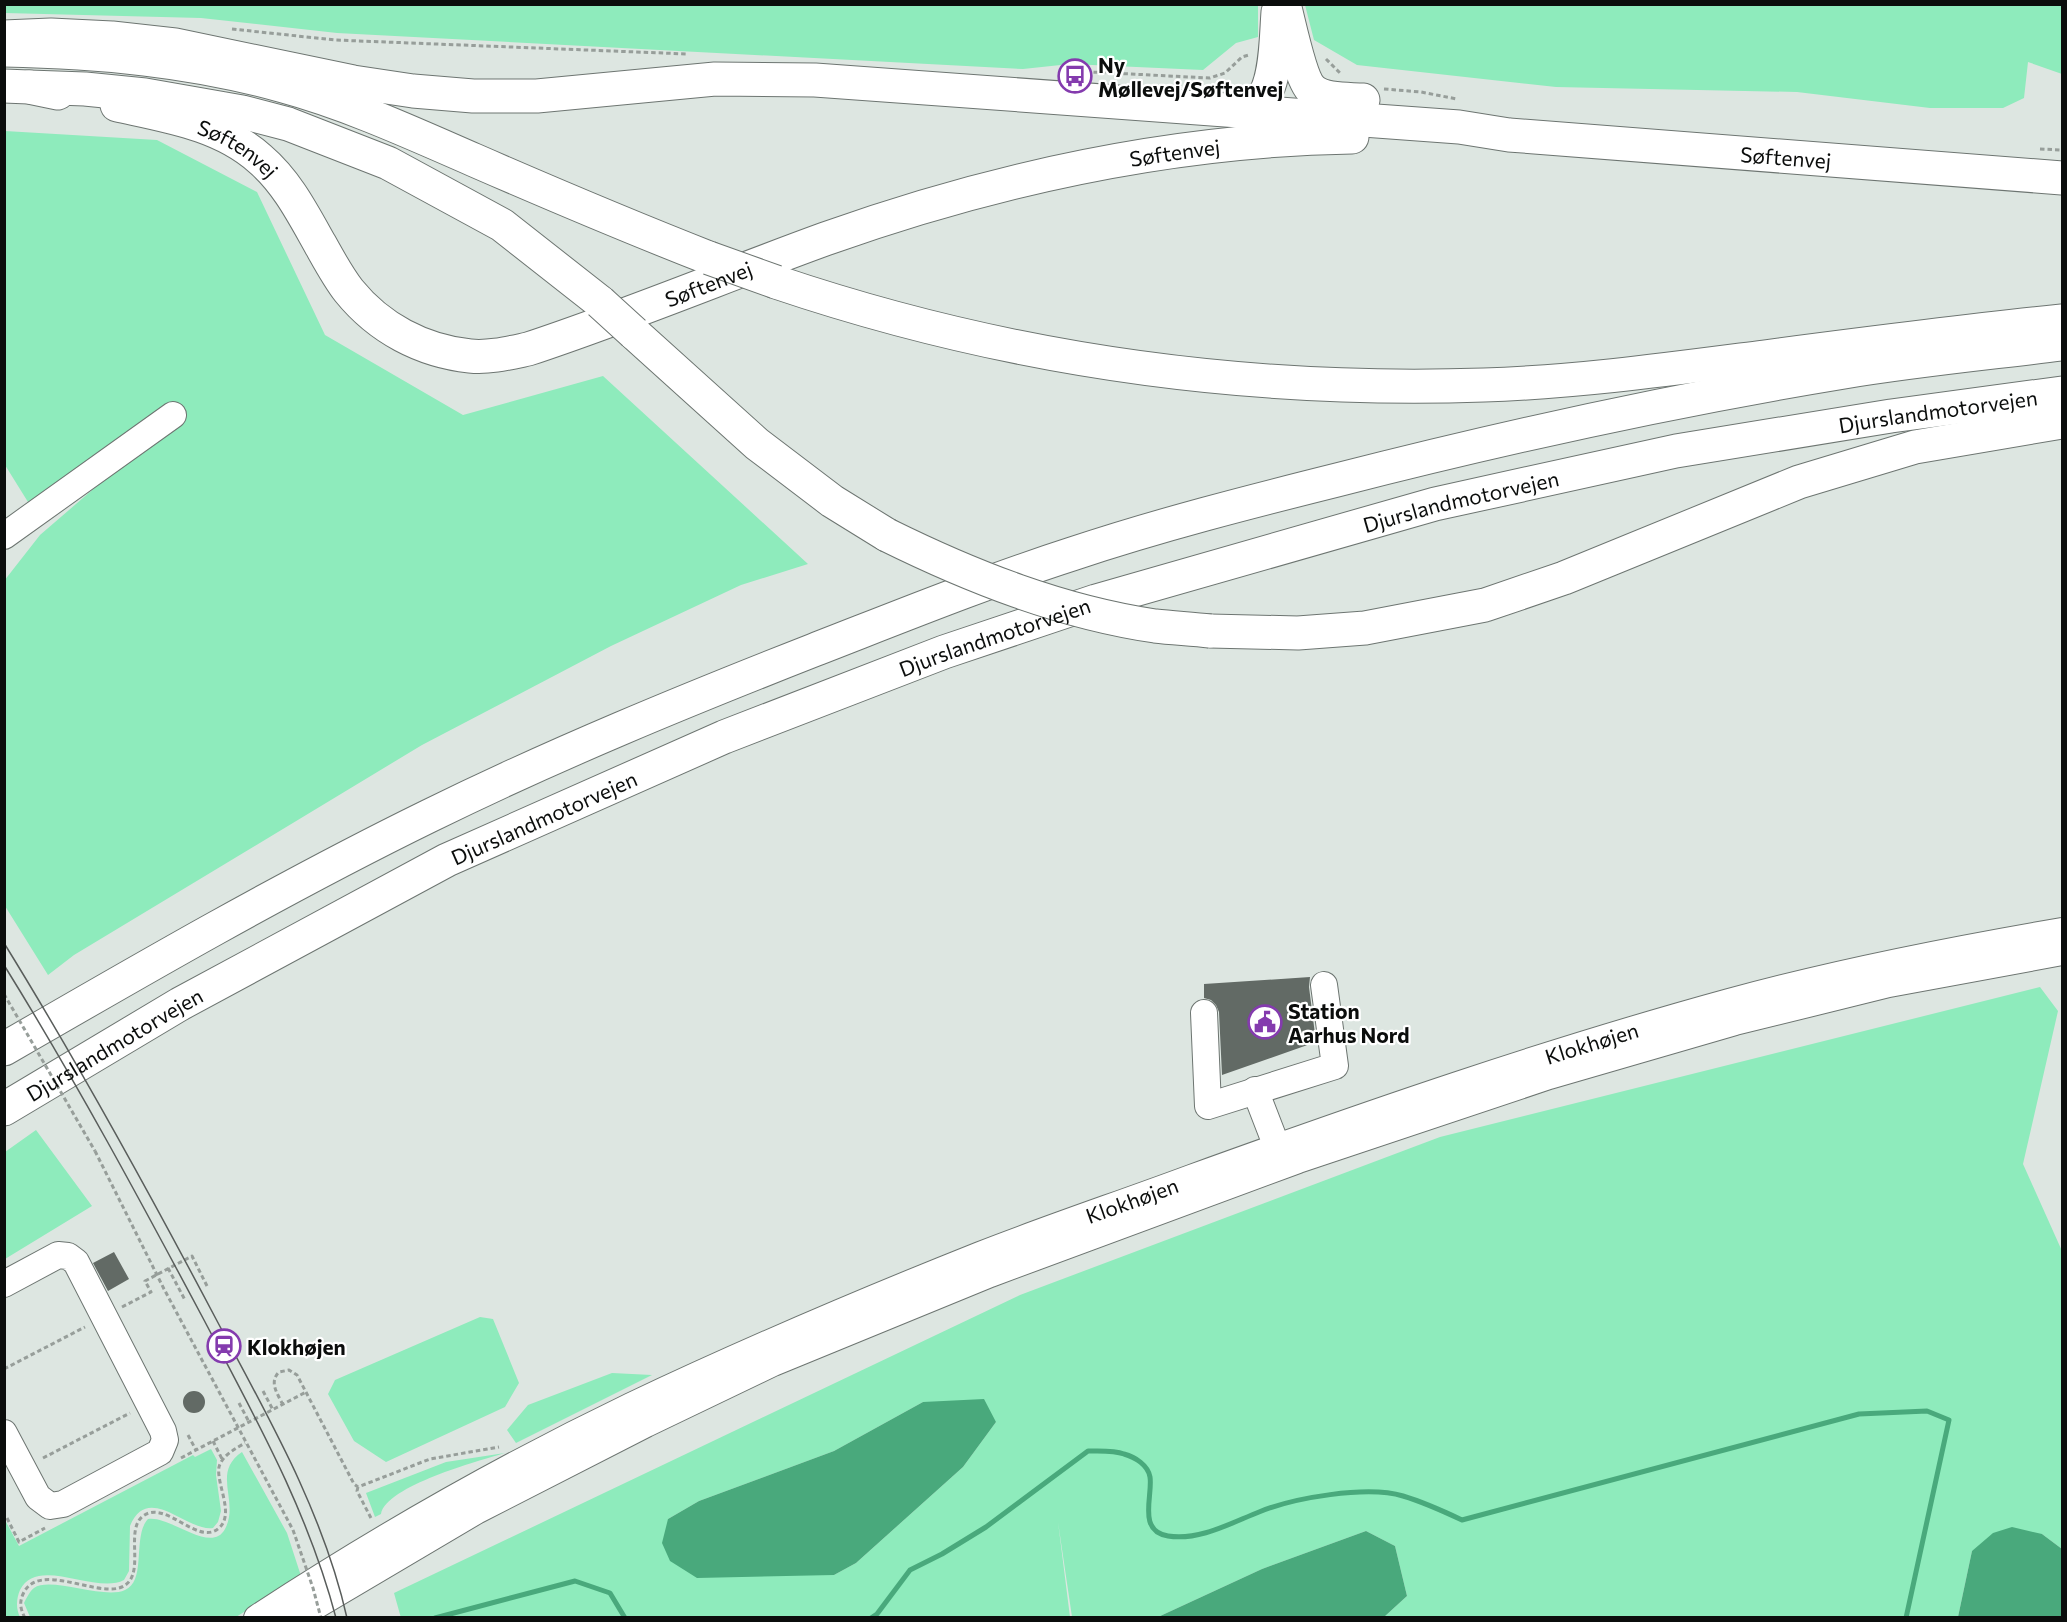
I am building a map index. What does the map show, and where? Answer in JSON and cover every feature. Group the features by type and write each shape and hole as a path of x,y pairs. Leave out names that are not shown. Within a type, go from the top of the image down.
{"main road":[{"path":"1237,111 1258,103 1269,84 1275,53 1279,4"},
{"path":"1284,4 1297,55 1312,91 1329,97 1425,106 1462,116 1509,135"},
{"name":"Søftenvej","path":"4,37 44,43 112,38 175,45 353,82 413,91 472,96 537,96 715,79 815,80 1459,127 1509,135 2062,178"},
{"path":"4,50 44,43 172,62 228,72 285,86 400,128 627,226 776,282 848,306 918,325 1003,345 1087,361 1186,374 1296,383 1486,385 1633,373 1927,335 2062,321"},
{"path":"20,86 145,95 242,112 299,129 388,163 502,225 600,302 758,444 832,501 887,535 989,582 1059,605 1155,626 1210,631 1298,633 1365,628 1485,605 1564,578 1799,482 1915,447 2062,422"},
{"name":"Søftenvej","path":"20,86 184,120 216,131 238,143 260,159 280,179 348,290 370,314 386,326 428,348 470,356 528,350 826,239 918,209 1041,174 1173,151 1266,141 1329,137 1509,135"},
{"path":"4,1049 159,959 289,888 426,817 555,756 695,696 893,619 1074,553 1261,499 1435,455 1643,408 1848,372 2062,344"},
{"name":"Djurslandmotorvejen","path":"4,1109 180,1004 447,860 724,737 944,652 1096,601 1435,504 1676,451 1891,416 2062,393"}],"street":[{"path":"4,537 173,415"},
{"name":"Klokhøjen","path":"257,1617 462,1494 627,1408 763,1345 983,1254 1277,1147 1542,1058 1731,1002 1887,964 2062,931"},
{"name":"Klokhøjen","path":"295,1617 476,1511 646,1424 773,1363 990,1274 1298,1160 1549,1076 1735,1022 1889,984 2062,952"},
{"path":"1204,1013 1208,1106 1335,1066 1324,985"},
{"path":"1255,1090 1277,1147"},
{"path":"4,1433 38,1497 50,1506 63,1504 160,1452 165,1440 163,1431 76,1262 68,1256 58,1255 5,1284"}],"path":[{"path":"4,994 95,1151 245,1443 293,1530 321,1617"},
{"path":"4,1369 151,1292 145,1281 192,1256 208,1288"},
{"path":"168,1268 185,1300"},
{"path":"283,1405 273,1384 279,1372 284,1370 294,1372 354,1484 358,1486"},
{"path":"263,1391 273,1410"},
{"path":"186,1431 196,1450 306,1392"},
{"path":"23,1469 148,1403"},
{"path":"239,1404 249,1422"},
{"path":"213,1441 223,1461"},
{"path":"25,1617 20,1608 21,1598 27,1588 35,1582 46,1579 111,1589 128,1584 133,1576 137,1522 144,1515 160,1512 200,1532 211,1533 219,1528 225,1519 219,1467 234,1449 245,1443"},
{"path":"358,1486 430,1459 508,1446"},
{"path":"358,1486 357,1491 376,1527"},
{"path":"7,1518 20,1542"},
{"path":"315,1617 323,1612"}],"shaded area":[{"path":"5,4 1258,4 1258,37 1236,43 1203,70 1070,64 1023,69 337,33 201,18 5,13"},
{"path":"1305,5 2062,5 2062,74 2028,62 2024,98 2003,108 1930,108 1797,92 1556,87 1357,65 1314,40"},
{"path":"5,131 157,140 257,192 325,335 463,415 603,376 808,564 741,585 611,646 422,745 74,955 48,975 5,906 4,581 40,535 134,454 28,502 5,465"},
{"path":"2040,987 2058,1011 2023,1164 2062,1251 2062,1549 2042,1534 1972,1551 1958,1617 1384,1617 1407,1596 1395,1546 1366,1531 1262,1569 1158,1617 1072,1617 1058,1522 1070,1617 401,1618 394,1593 1020,1295 1440,1137","holes":["923,1402 996,1422 963,1467 856,1563 834,1575 668,1519 699,1501 834,1451"]},
{"path":"36,1130 92,1206 5,1259 5,1152"},
{"path":"480,1317 493,1319 519,1383 505,1407 386,1462 354,1441 328,1394 335,1380"},
{"path":"612,1373 652,1375 516,1443 507,1430 528,1405"},
{"path":"984,1399 996,1422 963,1467 856,1563 834,1575 697,1578 670,1561 662,1543 668,1519 699,1501 834,1451 923,1402"},
{"path":"211,1449 217,1460 216,1475 221,1511 218,1522 213,1528 203,1527 157,1508 147,1508 138,1514 130,1526 129,1571 124,1580 98,1583 53,1575 39,1576 28,1580 20,1590 17,1604 20,1617 5,1617 5,1520 19,1546 193,1455 195,1457"},
{"path":"242,1452 287,1533 301,1576 236,1617 30,1617 24,1603 34,1588 42,1585 116,1592 132,1585 138,1568 143,1527 148,1519 157,1519 200,1536 210,1538 219,1536 229,1519 228,1469 233,1460"},
{"path":"505,1453 455,1468 415,1485 399,1494 387,1504 381,1514 375,1517 366,1493 446,1462"},
{"path":"2012,1527 2042,1534 2062,1549 2062,1617 1958,1617 1972,1551 1993,1533"},
{"path":"1366,1531 1395,1546 1407,1596 1384,1617 1158,1617 1262,1569"}],"building":[{"name":"Station Aarhus Nord","path":"1310,977 1309,987 1316,1042 1222,1075 1219,1012 1211,1000 1204,998 1204,984"},
{"path":"114,1252 129,1279 108,1291 93,1263"},
{"path":"194,1391 202,1394 205,1402 202,1410 194,1413 186,1410 183,1402 186,1394"}],"waterway":[{"path":"871,1618 877,1614 910,1570 942,1554 986,1527 1088,1451 1120,1453 1144,1465 1150,1477 1149,1520 1158,1533 1180,1537 1203,1534 1291,1502 1351,1493 1388,1493 1403,1496 1462,1520 1859,1414 1927,1411 1949,1420 1906,1618"},
{"path":"435,1618 575,1581 610,1593 625,1618"}],"tram line":[{"path":"4,943 113,1129 274,1428 324,1540 347,1618"},
{"path":"4,965 107,1141 261,1429 311,1540 336,1618"}],"place":[{"name":"Ny Møllevej/Søftenvej","path":"1075,76"},
{"name":"Station Aarhus Nord","path":"1265,1022"},
{"name":"Klokhøjen","path":"224,1346"}]}
